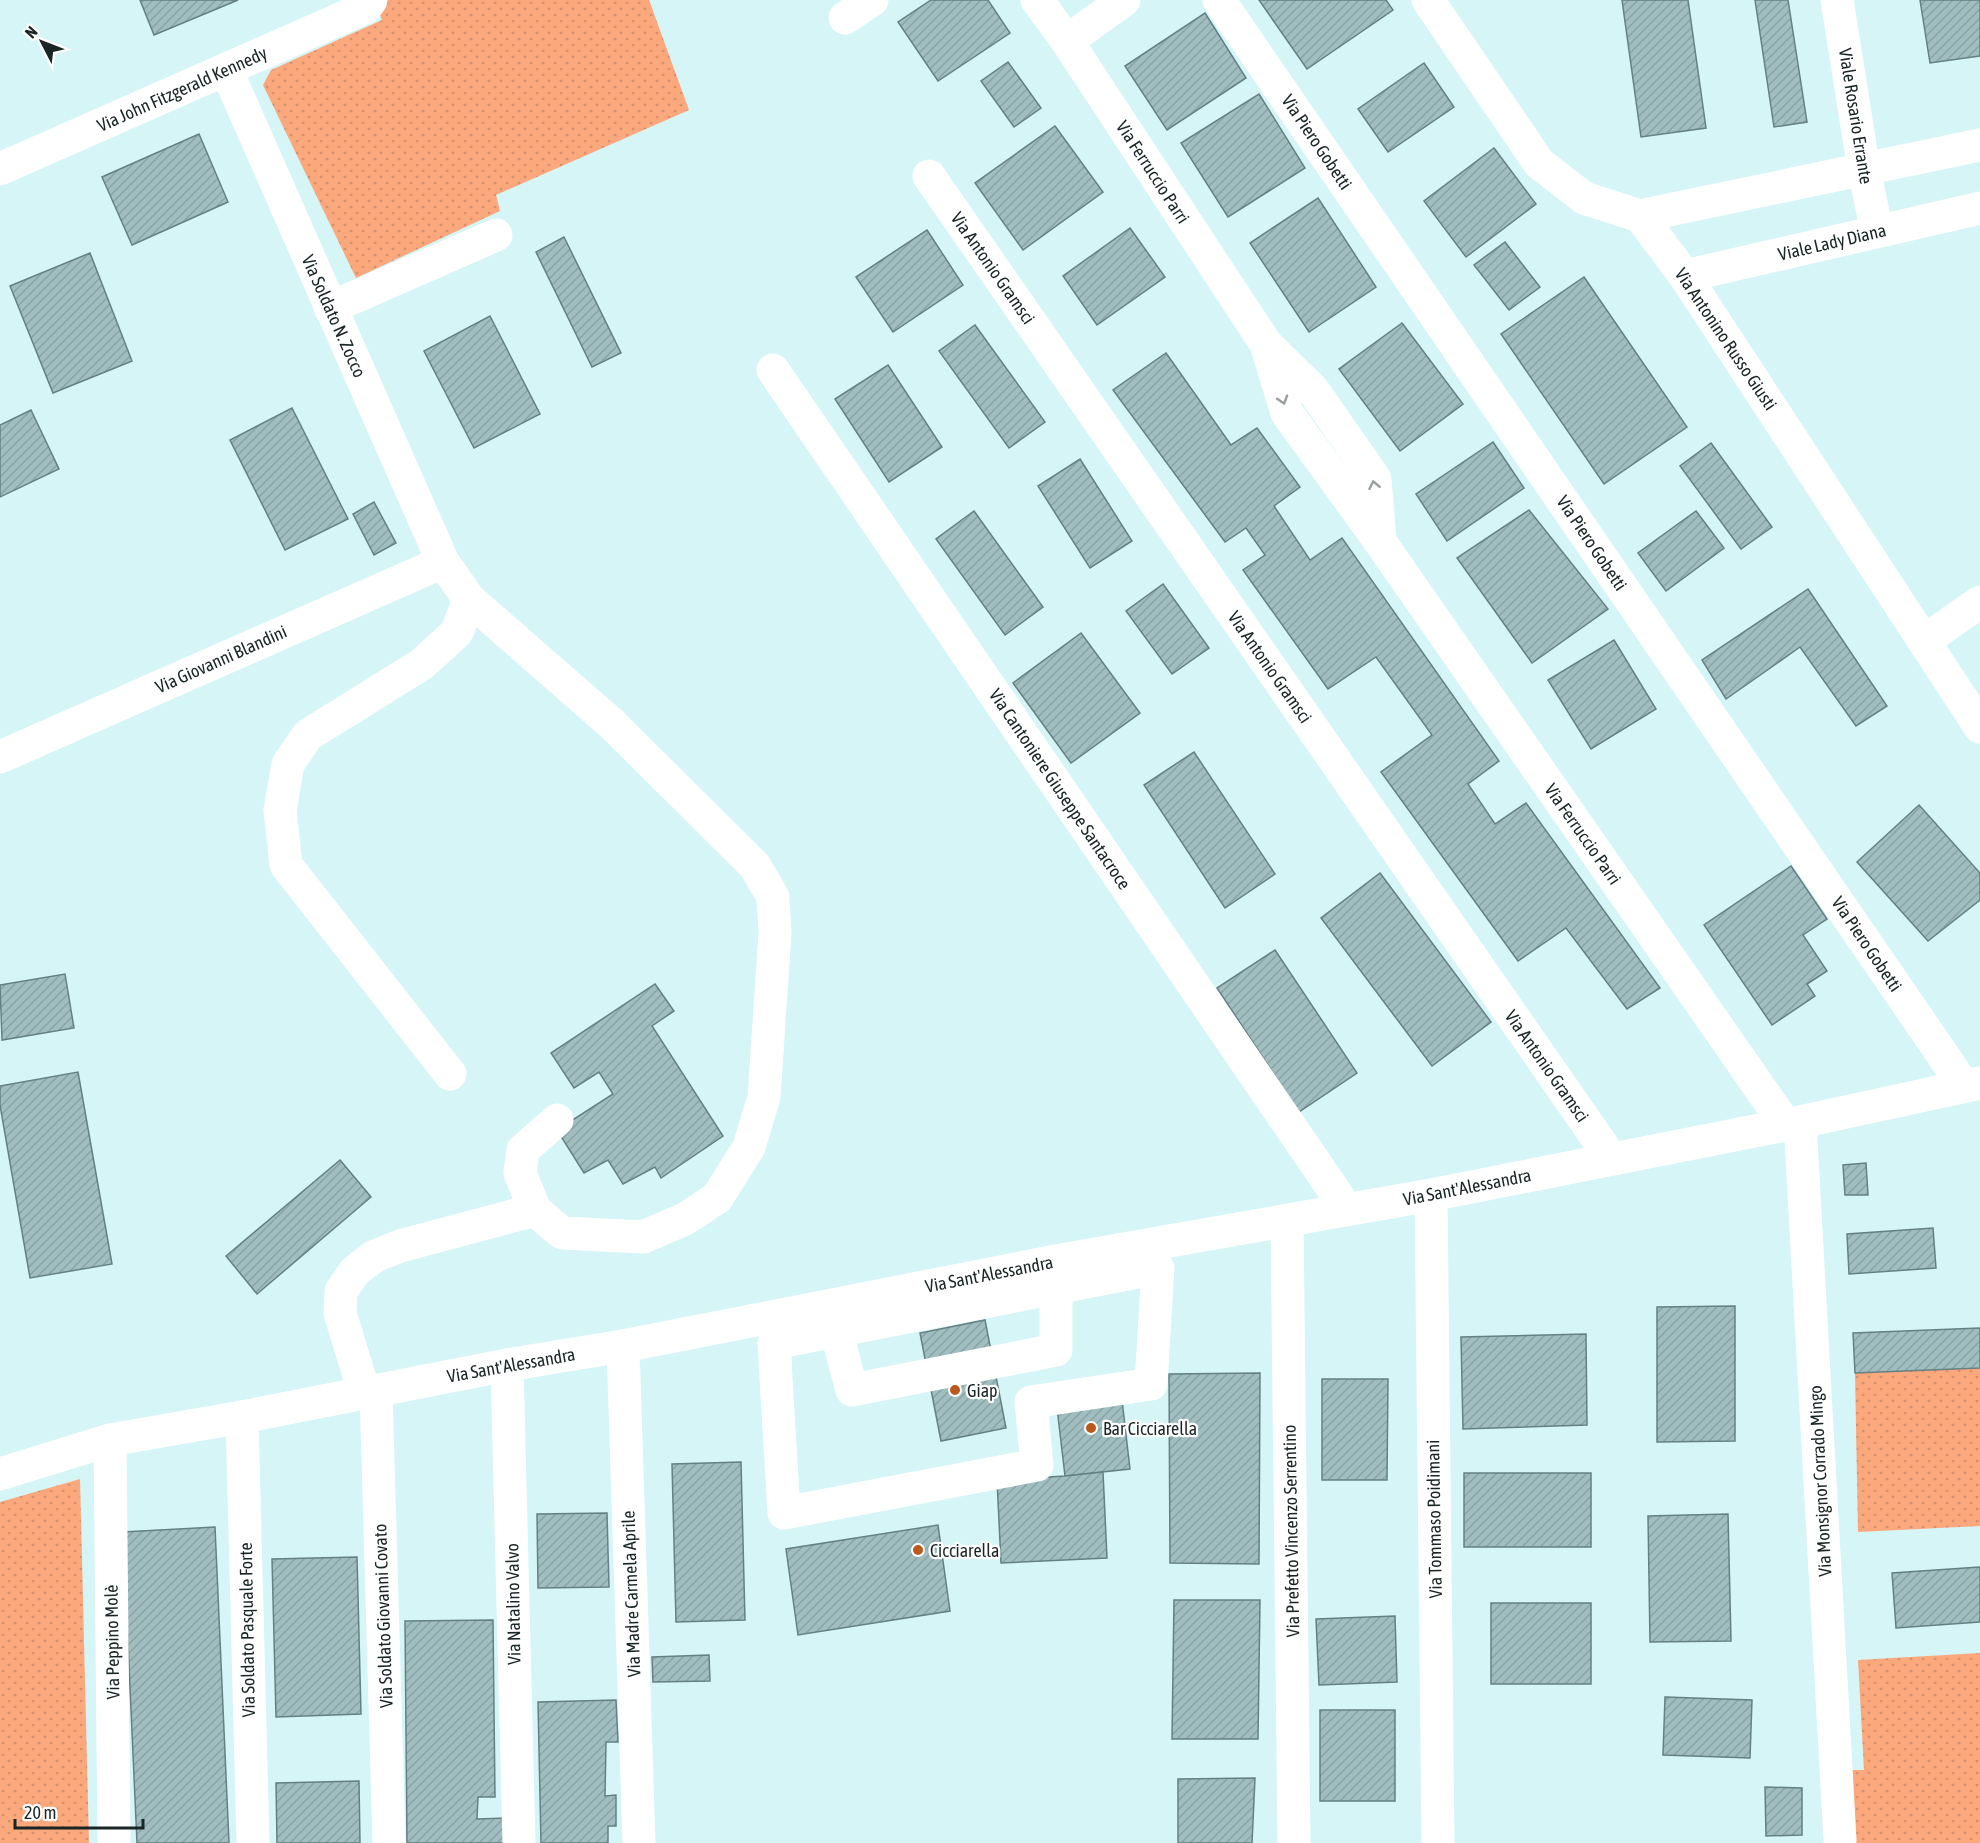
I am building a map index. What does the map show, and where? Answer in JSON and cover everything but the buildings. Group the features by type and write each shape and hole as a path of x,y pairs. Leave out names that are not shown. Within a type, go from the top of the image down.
{"street":[{"path":"845,18 872,0"},
{"name":"Via Ferruccio Parri","path":"1037,0 1067,41 1266,344 1313,390 1375,479 1381,543 1793,1123"},
{"path":"1067,41 1124,0"},
{"name":"Via Piero Gobetti","path":"1219,0 1972,1085"},
{"path":"1428,0 1539,163 1584,198 1640,216 1980,145"},
{"name":"Viale Rosario Errante","path":"1837,0 1864,170 1877,231"},
{"name":"Via John Fitzgerald Kennedy","path":"0,169 226,69 366,3"},
{"name":"Via Soldato N. Zocco","path":"226,69 443,562 469,600 612,724 755,866 773,897 775,933 764,1097 749,1147 717,1198 685,1219 643,1237 562,1233 535,1210"},
{"name":"Via Antonio Gramsci","path":"929,176 1611,1158"},
{"name":"Viale Lady Diana","path":"1684,276 1980,208"},
{"name":"Via Antonino Russo Giusti","path":"1640,216 1684,276 1980,727"},
{"path":"330,308 496,235"},
{"name":"Via Cantoniere Giuseppe Santacroce","path":"773,370 1346,1208"},
{"name":"Via Giovanni Blandini","path":"0,757 443,562"},
{"path":"450,1074 286,865 280,810 288,764 308,735 422,664 457,632 469,600"},
{"path":"1924,640 1980,602"},
{"name":"Via Sant'Alessandra","path":"0,1474 110,1440 242,1417 507,1365 623,1346 832,1318 1056,1274 1287,1220 1431,1195 1972,1085"},
{"path":"535,1210 520,1173 523,1150 557,1120"},
{"name":"Via Monsignor Corrado Mingo","path":"1793,1123 1840,1840"},
{"name":"Via Tommaso Poidimani","path":"1431,1195 1438,1843"},
{"name":"Via Soldato Giovanni Covato","path":"389,1843 370,1391 340,1313 341,1291 355,1271 375,1256 400,1246 535,1210"},
{"name":"Via Prefetto Vincenzo Serrentino","path":"1287,1220 1294,1843"},
{"path":"1158,1268 1151,1384 1031,1402 1037,1465 784,1513 774,1343 832,1318 852,1390 1056,1350 1056,1274 1158,1268"},
{"name":"Via Madre Carmela Aprile","path":"623,1346 639,1843"},
{"name":"Via Natalino Valvo","path":"507,1365 519,1843"},
{"name":"Via Soldato Pasquale Forte","path":"242,1417 253,1843"},
{"name":"Via Peppino Molè","path":"110,1440 114,1843"}],"shaded area":[{"path":"384,0 649,0 689,110 496,195 500,211 356,278 263,85 271,70 382,20 377,7"},
{"path":"1980,1368 1980,1526 1858,1532 1855,1373"},
{"path":"80,1479 89,1843 0,1843 0,1502"},
{"path":"1980,1653 1980,1843 1855,1843 1851,1770 1864,1770 1858,1660"}],"place":[{"name":"Giap","path":"955,1390"},
{"name":"Bar Cicciarella","path":"1091,1428"},
{"name":"Cicciarella","path":"918,1550"}]}
